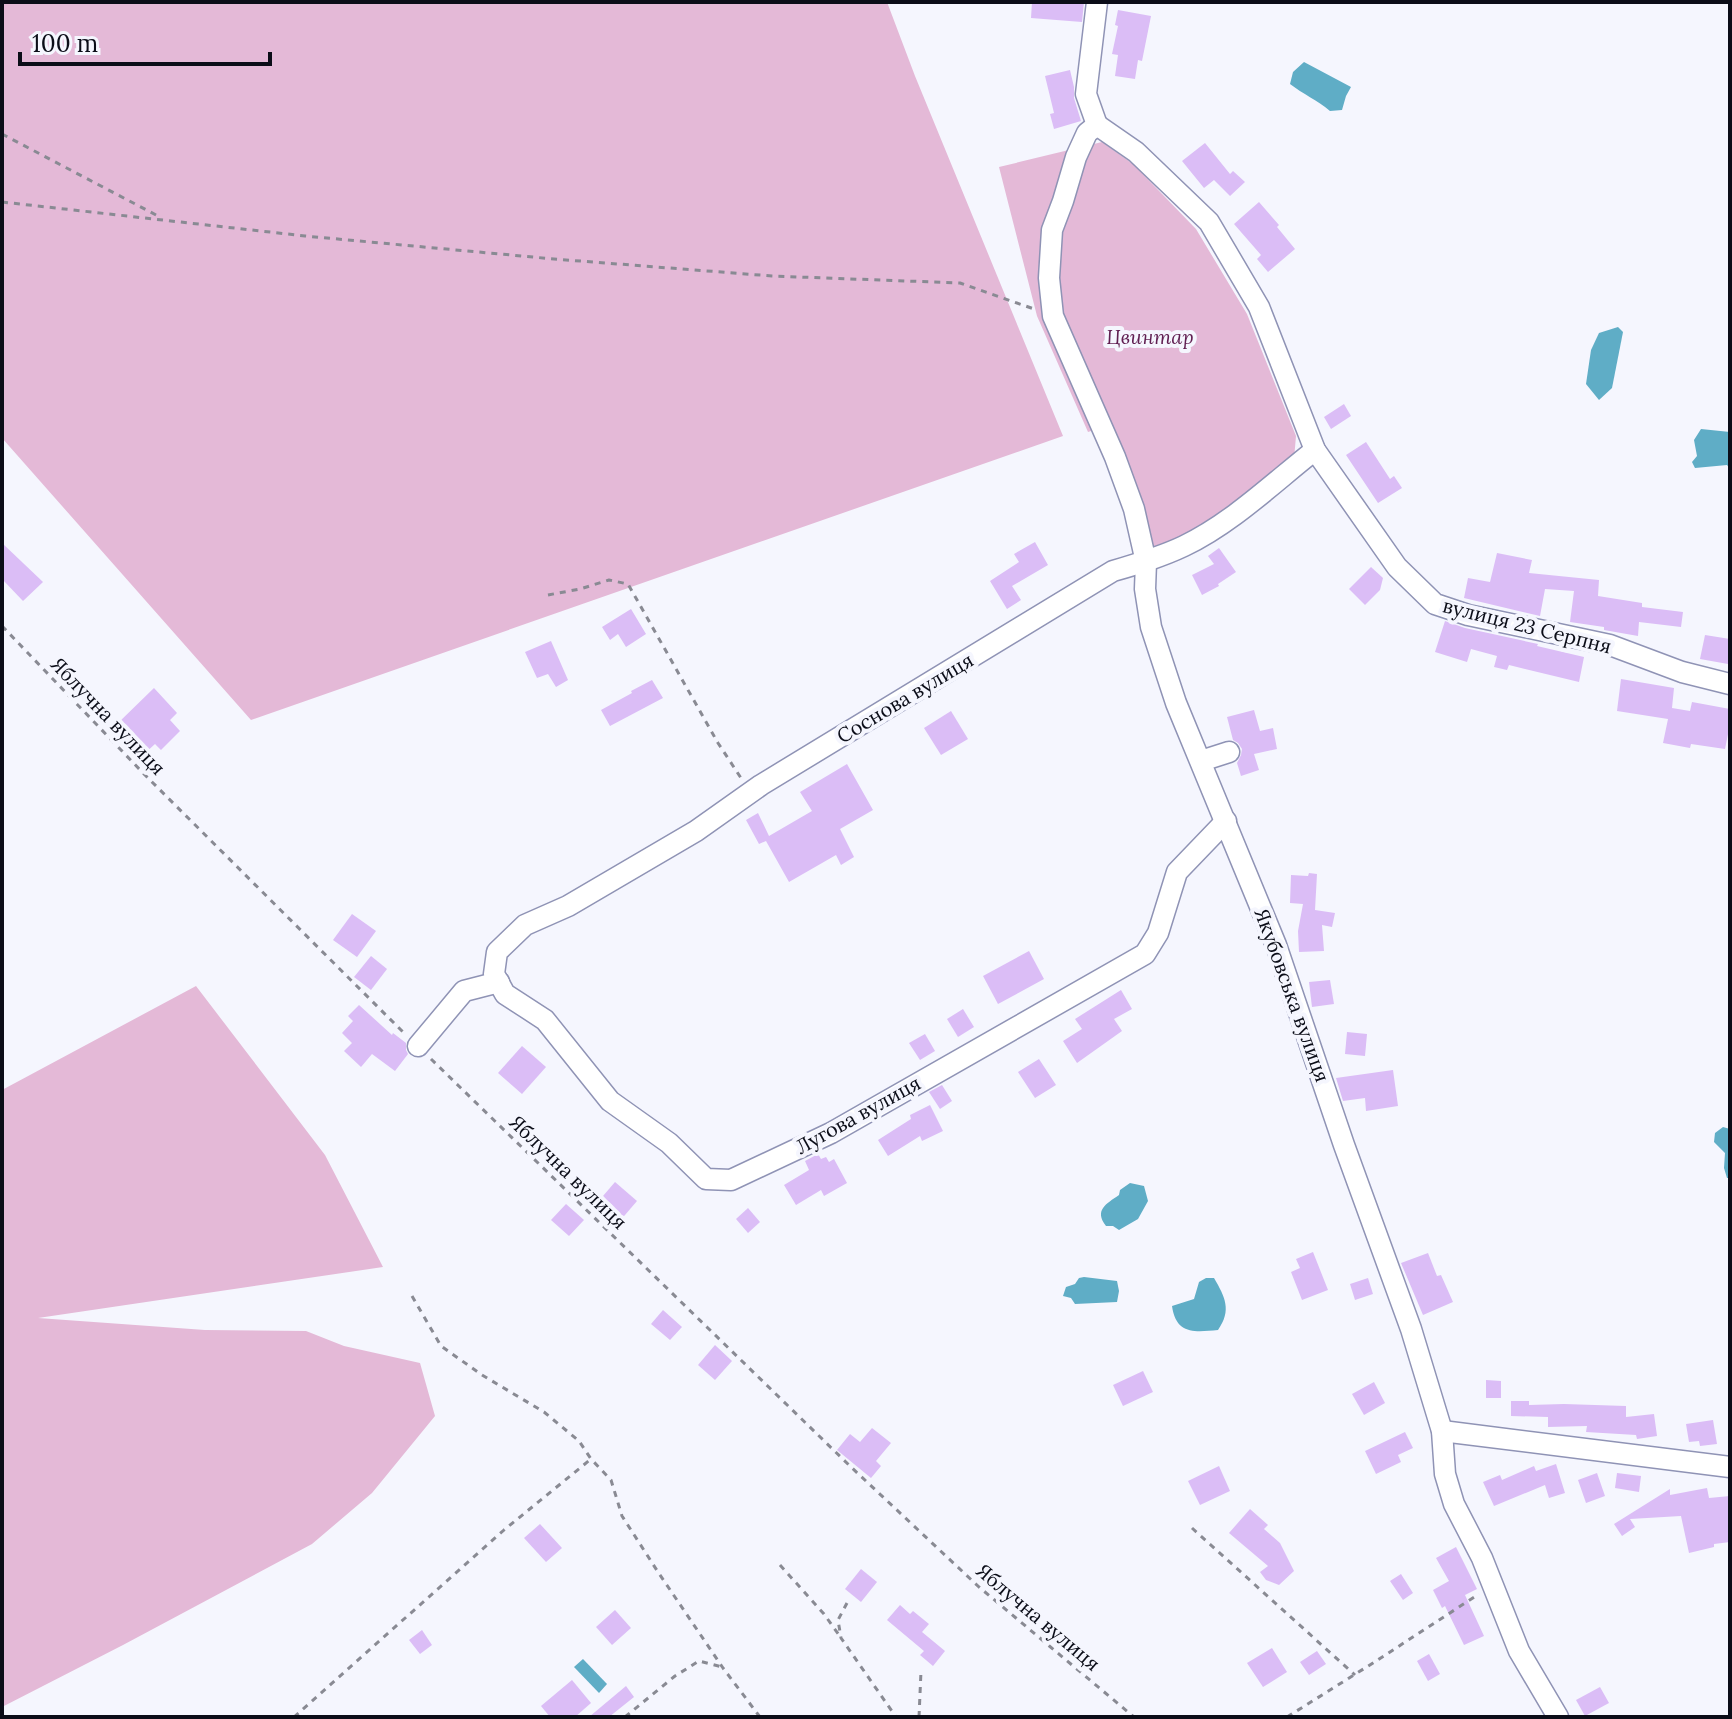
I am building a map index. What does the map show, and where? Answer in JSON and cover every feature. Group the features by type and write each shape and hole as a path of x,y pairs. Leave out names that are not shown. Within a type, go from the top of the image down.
{"street":[{"path":"1097,2 1086,94 1097,125"},
{"name":"Якубовська вулиця","path":"1097,125 1087,133 1076,157 1052,230 1049,278 1053,316 1115,457 1134,509 1146,562 1145,589 1151,627 1176,703 1276,945 1411,1329 1442,1431 1445,1474 1454,1504 1482,1558 1519,1651 1558,1717"},
{"name":"вулиця 23 Серпня","path":"1097,125 1136,152 1209,222 1259,307 1315,450 1397,567 1435,604 1468,615 1610,645 1682,672 1730,684"},
{"name":"Соснова вулиця","path":"499,982 494,974 497,952 525,925 568,906 696,831 758,788 1113,571 1146,562 1185,545 1227,520 1315,450"},
{"path":"1201,761 1229,752"},
{"name":"Лугова вулиця","path":"499,982 505,994 545,1020 610,1101 669,1143 706,1179 731,1180 831,1133 1145,954 1158,933 1177,872 1226,821"},
{"path":"418,1046 464,991 499,982"},
{"path":"1442,1431 1730,1467"}],"path":[{"path":"2,134 163,219"},
{"path":"2,202 305,236 554,259 772,276 960,283 1053,316"},
{"path":"548,595 609,580 628,584 738,776 758,788"},
{"name":"Яблучна вулиця","path":"2,626 145,775 418,1046 851,1467 979,1587 1134,1717"},
{"path":"412,1296 441,1346 544,1412 579,1441 611,1480 622,1516 723,1668 760,1717"},
{"path":"294,1717 504,1530 591,1459"},
{"path":"1192,1528 1355,1675"},
{"path":"780,1565 824,1614 896,1717"},
{"path":"1287,1717 1492,1585"},
{"path":"841,1638 838,1620 847,1603"},
{"path":"625,1717 675,1676 699,1661 723,1668"},
{"path":"919,1717 921,1671"}],"green space":[{"path":"2,2 887,2 1063,436 251,720 2,438"},
{"name":"Цвинтар","path":"1102,142 1133,164 1196,229 1247,314 1296,436 1294,459 1223,513 1155,552 1110,425 1088,432 1037,316 999,167"},
{"path":"196,986 325,1155 383,1267 38,1318 205,1330 306,1331 344,1346 420,1363 435,1416 372,1493 312,1544 2,1707 2,1090"}],"water":[{"path":"1304,62 1351,87 1342,110 1330,111 1290,84 1293,72"},
{"path":"1618,327 1623,332 1612,388 1599,400 1586,384 1591,350 1599,333"},
{"path":"1701,429 1730,432 1730,469 1727,465 1695,468 1692,462 1697,456 1694,440"},
{"path":"1723,1127 1730,1129 1730,1178 1727,1178 1724,1168 1725,1153 1714,1142 1715,1133"},
{"path":"1130,1183 1144,1186 1148,1201 1138,1219 1119,1230 1106,1226 1101,1216 1103,1208"},
{"path":"1084,1277 1117,1281 1117,1302 1075,1304 1071,1298 1063,1296 1066,1287"},
{"path":"1214,1278 1221,1291 1225,1316 1218,1330 1188,1330 1178,1322 1172,1306 1194,1299 1199,1282"},
{"path":"583,1659 607,1684 599,1693 574,1667"}],"building":[{"path":"1032,2 1084,2 1082,22 1031,18"},
{"path":"1118,10 1151,16 1135,79 1115,76 1118,55 1112,54"},
{"path":"1070,70 1081,121 1054,129 1050,114 1054,113 1045,76"},
{"path":"1205,143 1230,174 1233,171 1245,182 1230,196 1214,180 1204,188 1182,161"},
{"path":"1259,202 1295,249 1268,272 1257,259 1261,255 1234,224"},
{"path":"1344,404 1351,416 1331,429 1324,417"},
{"path":"1366,442 1390,479 1394,476 1402,488 1378,503 1346,455"},
{"path":"1035,542 1048,565 1012,586 1021,600 1007,609 990,581 1019,562 1014,554"},
{"path":"2,543 43,582 23,601 2,579"},
{"path":"1219,548 1236,572 1202,595 1192,575 1214,564 1208,556"},
{"path":"1497,553 1532,560 1529,573 1599,580 1598,596 1642,603 1642,607 1683,612 1681,627 1639,622 1638,636 1570,622 1574,591 1545,589 1540,616 1464,598 1468,578 1490,582"},
{"path":"1371,567 1383,578 1380,590 1365,605 1349,589"},
{"path":"631,609 646,634 626,647 618,634 610,640 602,627"},
{"path":"1445,621 1584,657 1579,682 1509,665 1507,670 1494,667 1497,656 1471,649 1467,662 1435,652"},
{"path":"1705,635 1730,639 1728,664 1700,659"},
{"path":"551,641 568,680 556,687 548,674 537,678 525,652"},
{"path":"1621,679 1674,688 1672,708 1690,711 1692,702 1730,709 1730,734 1725,749 1663,743 1668,719 1617,711"},
{"path":"652,680 663,698 610,726 601,710"},
{"path":"154,688 177,713 170,720 180,731 161,750 155,744 144,754 116,725"},
{"path":"1254,710 1260,731 1273,728 1277,749 1254,754 1259,770 1241,776 1237,763 1242,749 1233,740 1227,717"},
{"path":"951,711 968,739 941,755 924,728"},
{"path":"847,764 873,810 840,829 854,857 841,865 836,855 789,882 766,841 759,844 746,820 758,813 769,836 812,811 800,792"},
{"path":"1309,873 1317,874 1315,910 1335,913 1332,927 1322,925 1324,951 1299,952 1298,931 1303,904 1290,903 1291,875 1308,876"},
{"path":"352,914 376,931 357,957 333,940"},
{"path":"1029,951 1044,979 998,1004 983,976"},
{"path":"371,956 387,969 371,990 354,977"},
{"path":"1330,980 1334,1004 1312,1007 1309,982"},
{"path":"1121,990 1132,1009 1114,1019 1122,1031 1077,1063 1063,1041 1082,1029 1075,1019"},
{"path":"359,1005 392,1035 406,1043 408,1054 395,1071 372,1054 361,1067 344,1051 352,1043 342,1033 353,1021 348,1016"},
{"path":"963,1009 974,1027 958,1037 947,1019"},
{"path":"1347,1032 1367,1034 1365,1056 1345,1054"},
{"path":"925,1034 935,1051 920,1060 909,1043"},
{"path":"522,1046 546,1067 522,1094 498,1073"},
{"path":"1039,1059 1056,1085 1035,1098 1018,1072"},
{"path":"1393,1070 1398,1106 1366,1111 1365,1098 1343,1101 1336,1078"},
{"path":"942,1085 952,1101 940,1109 929,1092"},
{"path":"930,1105 943,1131 922,1141 920,1136 888,1156 878,1140 911,1119 910,1115"},
{"path":"818,1154 829,1162 834,1159 847,1183 824,1196 821,1190 796,1205 784,1185 809,1170 805,1161"},
{"path":"615,1182 637,1201 619,1222 597,1203"},
{"path":"566,1204 584,1220 569,1236 551,1220"},
{"path":"748,1208 760,1222 748,1233 736,1219"},
{"path":"1313,1252 1328,1290 1302,1300 1291,1272 1300,1268 1296,1259"},
{"path":"1428,1253 1437,1276 1441,1275 1453,1302 1423,1315 1401,1263"},
{"path":"1368,1278 1373,1294 1355,1300 1350,1284"},
{"path":"663,1310 682,1327 670,1340 651,1324"},
{"path":"715,1345 732,1361 715,1380 698,1365"},
{"path":"1143,1371 1153,1392 1123,1406 1113,1385"},
{"path":"1486,1380 1501,1381 1501,1398 1486,1398"},
{"path":"1374,1382 1385,1403 1364,1415 1352,1394"},
{"path":"1511,1401 1529,1401 1529,1405 1626,1406 1626,1417 1654,1414 1657,1436 1637,1439 1636,1435 1586,1432 1587,1426 1548,1427 1548,1417 1511,1416"},
{"path":"1713,1420 1717,1444 1700,1446 1699,1441 1689,1442 1686,1424"},
{"path":"872,1428 891,1443 876,1461 881,1466 871,1478 837,1450 850,1434 860,1442"},
{"path":"1405,1432 1413,1448 1398,1455 1401,1462 1376,1474 1365,1451"},
{"path":"1556,1464 1565,1493 1549,1498 1545,1485 1494,1506 1483,1482 1500,1475 1502,1480 1534,1466 1536,1471"},
{"path":"1219,1466 1230,1491 1200,1505 1188,1481"},
{"path":"1597,1473 1605,1496 1586,1503 1578,1480"},
{"path":"1617,1473 1641,1476 1639,1492 1615,1488"},
{"path":"1707,1488 1709,1498 1730,1496 1730,1542 1689,1553 1681,1516 1630,1519 1635,1527 1622,1536 1614,1524 1670,1489 1670,1495"},
{"path":"1250,1509 1268,1525 1264,1529 1280,1543 1294,1571 1279,1585 1266,1580 1260,1572 1268,1566 1229,1533"},
{"path":"540,1524 562,1548 546,1562 524,1538"},
{"path":"1456,1547 1477,1589 1465,1595 1484,1636 1464,1645 1445,1606 1442,1608 1433,1590 1449,1581 1436,1558"},
{"path":"861,1569 877,1582 861,1602 845,1589"},
{"path":"1401,1574 1413,1593 1403,1600 1390,1581"},
{"path":"900,1605 929,1624 922,1632 945,1651 933,1666 920,1655 924,1651 887,1620"},
{"path":"615,1610 631,1628 612,1645 596,1627"},
{"path":"422,1630 432,1645 420,1654 409,1640"},
{"path":"1272,1648 1287,1672 1263,1687 1247,1663"},
{"path":"1317,1651 1326,1664 1309,1675 1300,1662"},
{"path":"1429,1654 1440,1674 1428,1681 1417,1661"},
{"path":"572,1680 591,1703 575,1717 550,1717 541,1706"},
{"path":"626,1686 634,1697 609,1717 589,1717"},
{"path":"1600,1687 1609,1703 1585,1716 1576,1700"}]}
